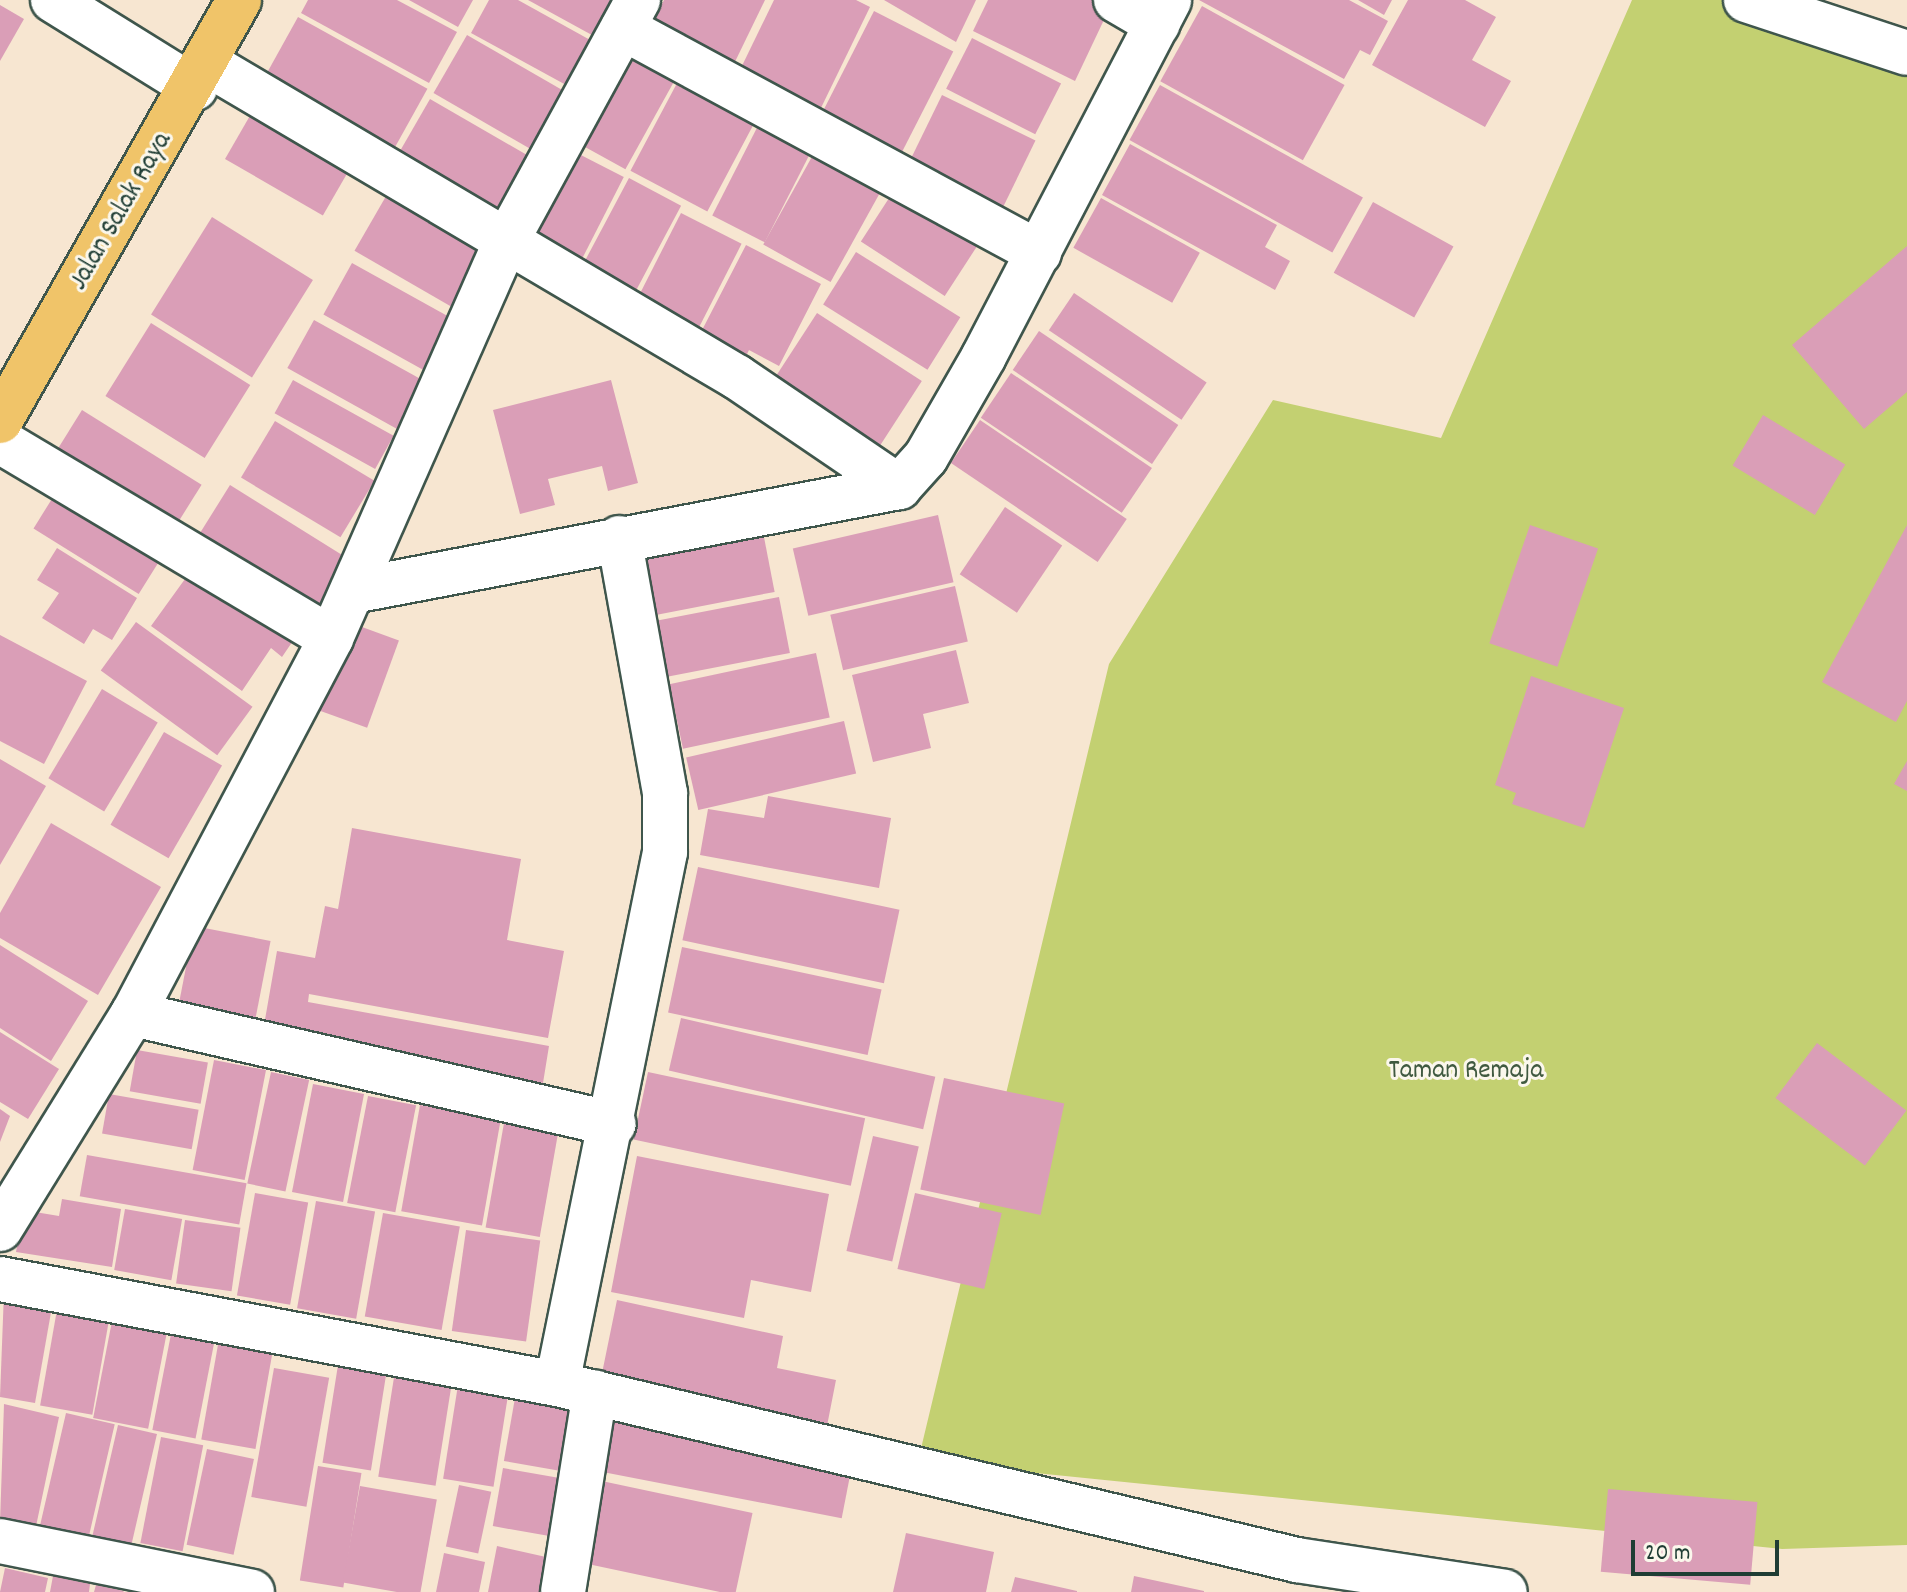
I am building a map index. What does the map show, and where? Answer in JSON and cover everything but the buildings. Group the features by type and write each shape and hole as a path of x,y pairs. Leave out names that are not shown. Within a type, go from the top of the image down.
{"main road":[{"name":"Jalan Salak Raya","path":"0,421 200,76 239,0"}],"street":[{"path":"53,0 506,242 737,377 899,487"},
{"path":"353,591 899,487 926,457 1039,253 1163,12 1116,0"},
{"path":"1746,0 1907,53"},
{"path":"0,1229 12,1182 133,1014 331,638 506,242 630,14 1039,253"},
{"path":"0,441 331,638"},
{"path":"563,1592 576,1389 614,1124 665,852 665,793 619,538"},
{"path":"133,1014 614,1124"},
{"path":"0,1279 576,1389 1292,1576 1505,1592"},
{"path":"0,1541 252,1592"}],"green space":[{"name":"Taman Remaja","path":"1632,0 1722,0 1907,63 1907,1545 1782,1549 918,1461 1109,664 1273,400 1441,438"}]}
